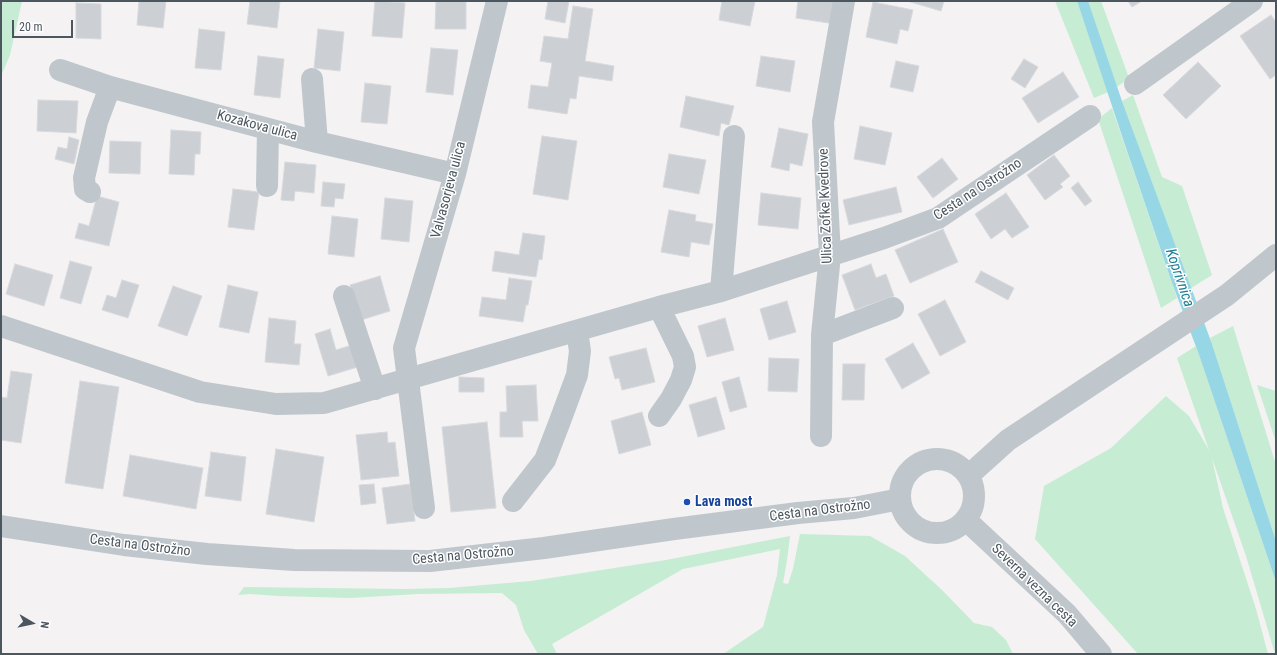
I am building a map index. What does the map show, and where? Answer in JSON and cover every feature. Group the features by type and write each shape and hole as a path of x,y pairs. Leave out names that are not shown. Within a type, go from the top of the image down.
{"street":[{"name":"Valvasorjeva ulica","path":"424,508 404,348 455,174 496,1"},
{"name":"Ulica Zofke Kvedrove","path":"821,436 822,335 830,255 822,122 844,1"},
{"path":"1135,84 1252,1"},
{"name":"Kozakova ulica","path":"60,70 110,87 317,142 455,174"},
{"path":"312,79 317,142"},
{"path":"90,192 85,189 84,178 97,122 110,87"},
{"name":"Cesta na Ostrožno","path":"1,326 193,390 276,404 324,403 577,330 721,291 884,238 938,218 1090,116"},
{"path":"267,186 268,129"},
{"path":"721,291 734,136"},
{"path":"968,476 1008,440 1227,295 1276,255"},
{"path":"344,296 375,389"},
{"path":"659,308 682,356 685,367 681,380 671,399 659,416"},
{"path":"822,335 893,308"},
{"path":"513,501 545,460 560,421 576,375 580,351 577,330"},
{"path":"938,459 950,461 960,467 968,476 973,486 974,498 972,510 966,520 957,528 946,532 933,533 921,529 911,522 904,511 900,499 901,487 907,475 915,466 926,460 938,459"},
{"name":"Cesta na Ostrožno","path":"1,526 124,545 207,554 294,560 430,561 544,548 798,513 854,508 900,499"},
{"name":"Severna vezna cesta","path":"966,520 1066,614 1101,654"}],"green space":[{"path":"1,1 22,1 10,55 1,76"},
{"path":"1055,1 1077,1 1108,92 1094,98"},
{"path":"1087,1 1101,1 1129,78 1117,87"},
{"path":"1133,95 1162,177 1182,186 1212,275 1191,288 1122,101"},
{"path":"1112,108 1177,298 1161,308 1098,119"},
{"path":"1233,326 1276,465 1276,541 1210,338"},
{"path":"1196,346 1276,582 1276,654 1246,556 1212,458 1223,508 1256,609 1268,654 1138,654 1035,539 1044,486 1111,448 1166,396 1189,416 1209,450 1177,358"},
{"path":"1257,385 1276,391 1276,442"},
{"path":"800,534 870,536 905,556 942,590 974,623 992,627 1006,640 1013,654 723,654 763,627 777,575 780,549 683,569 552,644 557,654 538,654 524,630 516,605 502,593 418,594 350,598 250,594 238,595 244,587 405,589 449,588 531,581 666,560 790,536 783,583 788,584 793,569"}],"water":[{"name":"Koprivnica","path":"1077,1 1088,1 1122,101 1212,344 1276,541 1276,582 1198,352 1172,283"}],"building":[{"path":"139,1 166,1 163,28 137,25"},
{"path":"250,1 280,1 277,28 247,24"},
{"path":"375,1 405,3 402,38 372,36"},
{"path":"436,1 466,1 466,29 435,29"},
{"path":"548,1 569,1 565,23 545,19"},
{"path":"722,1 755,1 750,26 719,20"},
{"path":"798,1 839,1 835,24 796,18"},
{"path":"907,1 944,1 941,11"},
{"path":"1128,1 1142,1 1132,7"},
{"path":"873,2 913,10 908,31 900,29 897,44 866,37"},
{"path":"76,3 101,4 101,39 76,38"},
{"path":"573,6 593,9 585,61 614,66 612,81 579,76 576,99 570,98 567,114 528,108 531,85 548,87 552,63 540,61 544,36 568,39"},
{"path":"1271,15 1276,22 1276,75 1270,79 1240,36"},
{"path":"199,29 225,32 221,70 195,68"},
{"path":"318,29 344,32 340,71 314,68"},
{"path":"431,48 458,50 453,95 426,92"},
{"path":"258,56 284,59 280,98 254,95"},
{"path":"761,56 795,61 790,92 756,86"},
{"path":"1024,59 1038,67 1025,88 1011,79"},
{"path":"896,61 919,66 913,92 890,87"},
{"path":"1198,62 1221,86 1186,119 1163,95"},
{"path":"1063,72 1079,97 1038,123 1022,98"},
{"path":"365,83 391,86 387,124 361,122"},
{"path":"686,96 734,106 729,125 721,123 719,136 680,127"},
{"path":"38,100 78,101 76,133 37,131"},
{"path":"860,126 892,133 885,165 854,159"},
{"path":"779,128 808,134 802,166 790,163 789,171 771,167"},
{"path":"171,130 201,132 200,154 195,154 194,175 169,174"},
{"path":"542,136 577,141 568,200 533,194"},
{"path":"69,137 79,140 74,164 55,159 58,147 67,149"},
{"path":"110,141 141,142 140,174 109,173"},
{"path":"669,154 706,160 699,194 663,187"},
{"path":"1054,155 1070,176 1060,184 1063,187 1045,200 1027,175"},
{"path":"942,158 958,179 933,198 917,177"},
{"path":"285,162 316,165 314,193 295,191 294,201 281,200"},
{"path":"323,182 345,184 343,199 335,198 334,207 321,206"},
{"path":"1078,182 1092,201 1085,206 1071,188"},
{"path":"896,187 902,212 849,225 843,200"},
{"path":"233,189 259,192 254,230 228,227"},
{"path":"761,193 801,198 798,229 758,225"},
{"path":"1006,193 1029,227 1012,238 1005,229 991,239 975,214"},
{"path":"97,196 119,202 109,246 75,238 79,223 89,226"},
{"path":"385,198 413,201 409,242 381,239"},
{"path":"669,210 696,215 695,221 713,224 709,245 691,242 689,257 661,252"},
{"path":"332,216 358,219 354,257 328,254"},
{"path":"943,229 958,262 910,283 895,250"},
{"path":"523,233 545,236 542,260 539,259 536,277 492,271 495,251 519,255"},
{"path":"70,261 92,267 81,304 60,298"},
{"path":"15,264 53,275 44,306 6,294"},
{"path":"871,264 876,278 886,274 894,296 855,310 842,275"},
{"path":"981,271 1014,288 1008,300 975,282"},
{"path":"380,276 390,311 361,320 350,285"},
{"path":"509,278 532,281 528,305 526,305 523,322 479,316 482,297 506,300"},
{"path":"122,280 139,285 128,318 102,310 107,295 116,298"},
{"path":"228,285 258,292 249,333 219,327"},
{"path":"173,286 202,296 187,336 158,326"},
{"path":"945,300 966,342 940,356 918,314"},
{"path":"787,301 796,332 769,340 760,309"},
{"path":"269,318 296,321 294,344 301,344 299,365 265,362"},
{"path":"725,318 734,350 707,357 698,326"},
{"path":"330,329 336,350 355,344 361,366 328,376 315,334"},
{"path":"913,343 930,373 902,389 885,359"},
{"path":"646,348 655,382 622,390 619,378 615,379 609,357"},
{"path":"769,358 799,359 797,392 768,391"},
{"path":"843,364 865,364 864,400 842,400"},
{"path":"11,371 32,374 21,443 1,440 1,397 7,398"},
{"path":"459,377 484,378 484,392 459,392"},
{"path":"739,377 747,407 730,412 722,382"},
{"path":"80,381 119,387 103,489 65,483"},
{"path":"536,385 538,421 522,421 523,437 500,437 500,412 507,412 506,386"},
{"path":"716,397 725,429 698,437 689,405"},
{"path":"642,412 651,445 619,454 611,421"},
{"path":"487,422 496,508 451,512 442,427"},
{"path":"387,432 388,443 395,442 399,476 361,480 356,435"},
{"path":"276,449 324,457 314,522 266,514"},
{"path":"211,452 246,457 241,501 205,496"},
{"path":"130,455 203,468 196,509 123,496"},
{"path":"374,484 376,503 361,505 359,485"},
{"path":"410,484 415,521 387,524 382,488"}],"place":[{"name":"Lava most","path":"687,502"}]}
